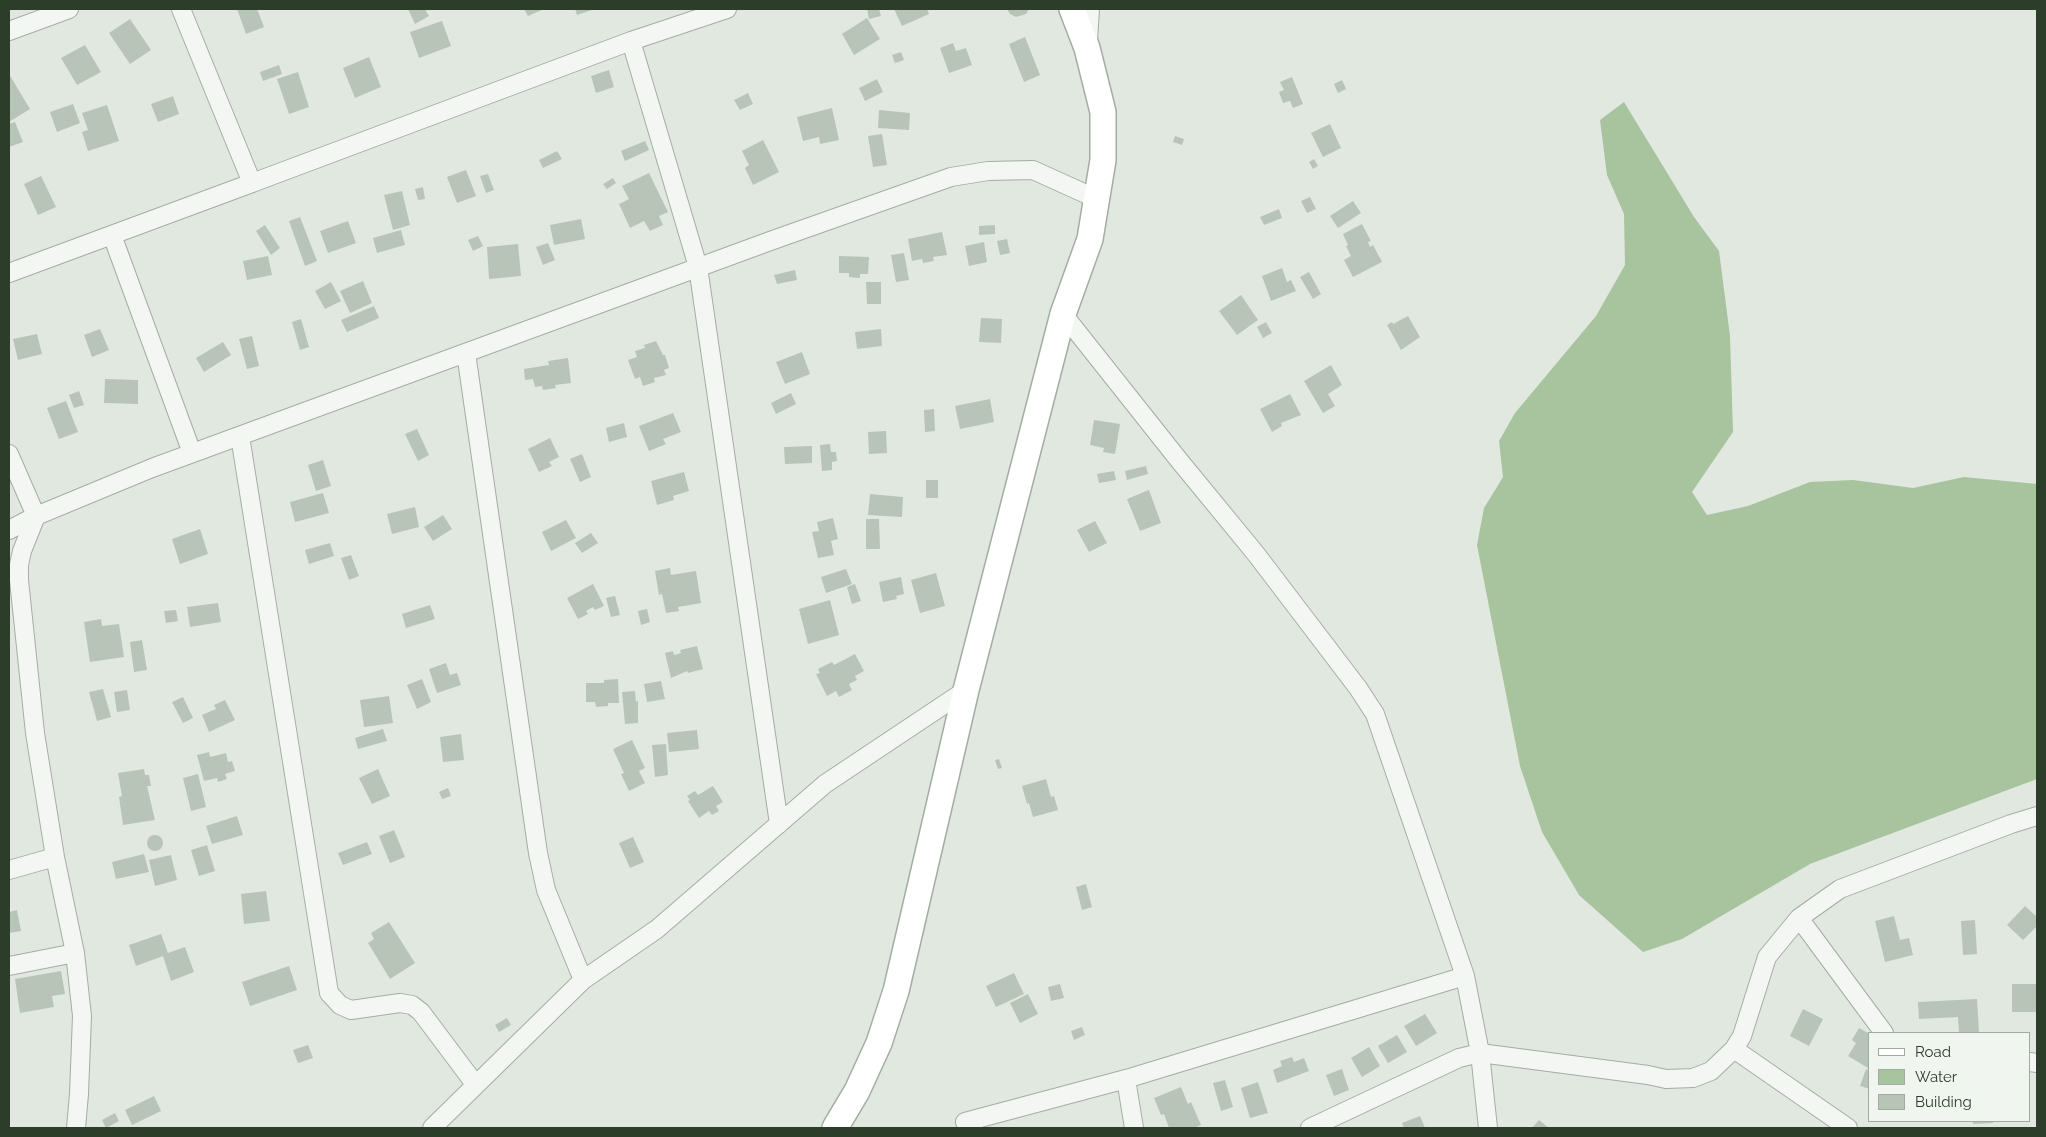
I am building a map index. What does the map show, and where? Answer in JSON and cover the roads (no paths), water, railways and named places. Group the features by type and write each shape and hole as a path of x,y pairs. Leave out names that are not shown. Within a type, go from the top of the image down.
{"street":[{"path":"9,31 69,9"},
{"path":"181,9 252,182"},
{"path":"9,273 630,41 727,9"},
{"path":"835,1128 857,1091 879,1043 896,991 966,690 1063,314 1090,239 1103,160 1103,112 1087,48 1072,9"},
{"path":"1087,48 1090,9"},
{"path":"630,41 698,268 779,824"},
{"path":"9,530 88,493 192,453 951,176 988,171 1033,170 1097,199"},
{"path":"112,235 192,453"},
{"path":"1063,314 1256,554 1368,701 1381,729 1465,976 1480,1053 1488,1128"},
{"path":"466,353 538,853 546,890 583,980"},
{"path":"240,436 329,993 340,1005 351,1010 400,1003 412,1005 421,1012 475,1084"},
{"path":"9,454 36,516 22,550 19,580 35,733 55,857 75,953 82,1016 76,1128"},
{"path":"432,1128 583,980 657,929 825,784 966,690"},
{"path":"1310,1128 1459,1058 1480,1053 1666,1079 1693,1078 1711,1071 1734,1049 1742,1036 1767,957 1799,918 1840,889 2011,824 2037,816"},
{"path":"9,870 55,857"},
{"path":"1799,918 1883,1032"},
{"path":"9,966 75,953"},
{"path":"967,1128 965,1122 1126,1079 1465,976"},
{"path":"1734,1049 1848,1128"},
{"path":"1126,1079 1134,1128"}],"water":[{"path":"1624,102 1694,217 1719,251 1730,336 1733,432 1692,492 1707,515 1748,506 1810,482 1853,480 1913,488 1964,477 2037,484 2037,779 1810,864 1682,939 1643,952 1579,895 1542,832 1520,766 1477,545 1484,508 1503,477 1499,441 1515,413 1596,316 1625,265 1624,214 1607,175 1600,120"}]}
